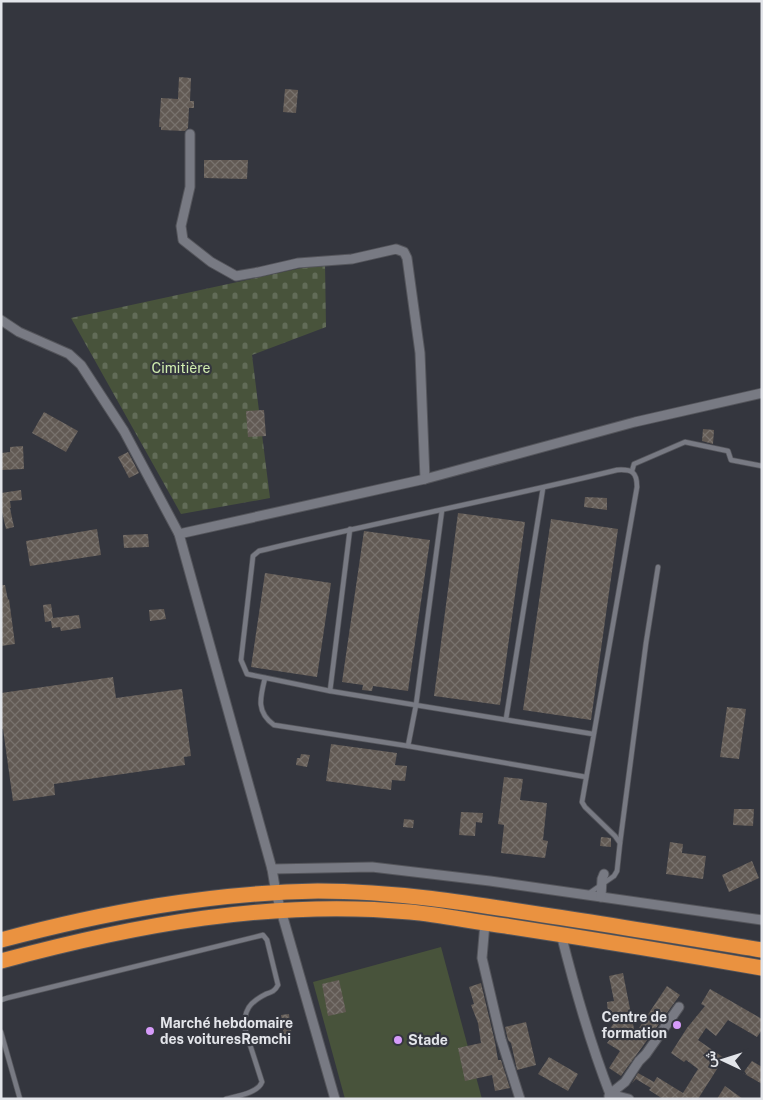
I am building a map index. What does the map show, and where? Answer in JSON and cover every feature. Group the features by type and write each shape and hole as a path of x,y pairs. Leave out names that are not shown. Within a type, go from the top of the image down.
{"highway":[{"path":"1,940 125,910 217,896 319,891 463,902 762,950"},
{"path":"1,961 68,943 137,928 195,919 316,909 410,912 561,934 762,968"}],"street":[{"path":"190,134 190,187 181,226 181,237 182,240 221,268 236,276 298,263 352,259 396,249 404,252 407,258 420,354 425,479"},
{"path":"1,320 19,332 69,354 81,365 124,431 179,534 272,869 276,893 332,1098"},
{"path":"179,534 425,479 635,422 762,393"},
{"path":"272,869 372,867 762,920"},
{"path":"601,897 604,874"},
{"path":"485,923 482,958 501,1038 520,1099"},
{"path":"561,934 578,1001 608,1096"},
{"path":"608,1096 624,1082 679,1007"},
{"path":"608,1096 629,1099"}],"lane":[{"path":"632,471 634,464 685,442 728,451 731,460 762,466"},
{"path":"593,734 330,691 247,674 241,660 253,556 259,551 350,529 543,488 617,470 632,471 637,477 637,487 582,802 616,836 620,843"},
{"path":"506,719 543,488"},
{"path":"408,746 416,705 442,510"},
{"path":"330,691 350,529"},
{"path":"587,895 614,876 617,871 646,643 658,567"},
{"path":"265,678 260,697 262,710 266,719 274,726 408,746 586,777"},
{"path":"1,1000 263,935 267,940 278,985 273,991 255,1000 246,1009 244,1021 262,1082 260,1087 255,1090 226,1099"},
{"path":"1,1032 20,1099"}],"green space":[{"name":"Cimitière","path":"325,263 326,327 252,355 270,498 181,514 71,318"},
{"name":"Stade","path":"441,947 482,1099 345,1099 313,982"}],"building":[{"path":"179,77 191,78 190,101 194,101 194,108 189,108 188,128 185,131 161,130 161,127 159,127 161,98 178,99"},
{"path":"285,89 298,90 296,113 283,112"},
{"path":"204,160 248,160 247,179 204,178"},
{"path":"264,410 266,436 248,437 246,411"},
{"path":"44,412 78,431 66,452 32,433"},
{"path":"703,429 714,430 713,444 702,441"},
{"path":"23,446 24,469 1,470 1,453 10,452 10,447"},
{"path":"128,452 139,473 129,478 118,457"},
{"path":"21,490 22,500 10,501 14,527 6,529 1,508 1,493"},
{"path":"585,497 607,498 607,510 584,507"},
{"path":"458,513 525,522 500,705 434,696"},
{"path":"551,519 618,529 591,720 523,710"},
{"path":"97,529 101,555 30,566 26,541"},
{"path":"364,531 430,540 408,691 373,686 372,691 362,690 363,685 342,682"},
{"path":"148,534 149,547 124,548 123,535"},
{"path":"265,573 331,583 317,677 251,667"},
{"path":"1,585 5,585 9,599 15,644 1,646"},
{"path":"51,604 53,618 79,615 81,628 61,631 60,627 52,628 51,621 45,622 43,605"},
{"path":"164,609 166,619 150,621 149,610"},
{"path":"113,677 116,698 182,689 191,756 184,757 185,765 54,784 55,795 13,801 3,729 1,729 1,693"},
{"path":"727,707 746,709 739,759 720,757"},
{"path":"331,744 397,753 395,765 407,766 405,781 392,780 391,790 326,781"},
{"path":"301,754 310,755 307,767 296,765 297,758 300,758"},
{"path":"504,777 523,779 520,800 547,803 543,840 548,841 545,858 501,853 504,825 498,824"},
{"path":"734,809 754,809 753,826 733,825"},
{"path":"461,812 483,813 482,823 476,822 475,836 459,835"},
{"path":"404,819 414,820 413,828 403,827"},
{"path":"601,837 611,838 611,847 600,846"},
{"path":"670,842 683,844 682,853 706,856 703,879 666,874"},
{"path":"752,861 759,878 729,892 722,875"},
{"path":"623,973 635,1034 667,986 680,995 621,1076 609,1068 620,1051 607,1043 611,1038 606,1034 622,1012 608,1013 607,1002 614,1001 609,976"},
{"path":"339,980 346,1012 328,1016 322,984"},
{"path":"481,983 498,1060 501,1060 510,1088 495,1091 492,1075 465,1081 458,1048 481,1043 478,1023 471,1005 474,1004 469,987"},
{"path":"710,989 762,1019 762,1030 757,1037 728,1020 716,1036 706,1028 698,1040 724,1058 698,1099 663,1099 649,1090 651,1088 636,1079 632,1083 638,1073 654,1082 657,1077 683,1093 698,1069 686,1060 684,1062 671,1053 687,1028 705,1006 701,1004"},
{"path":"289,1014 292,1037 284,1038 281,1015"},
{"path":"526,1022 536,1065 517,1070 505,1027"},
{"path":"549,1057 578,1074 568,1091 538,1074"},
{"path":"752,1061 762,1067 762,1084 743,1073"},
{"path":"725,1086 743,1099 717,1099"}],"place":[{"name":"Centre de formation","path":"677,1025"},
{"name":"Marché hebdomaire des voituresRemchi","path":"150,1031"},
{"name":"Stade","path":"398,1040"}]}
